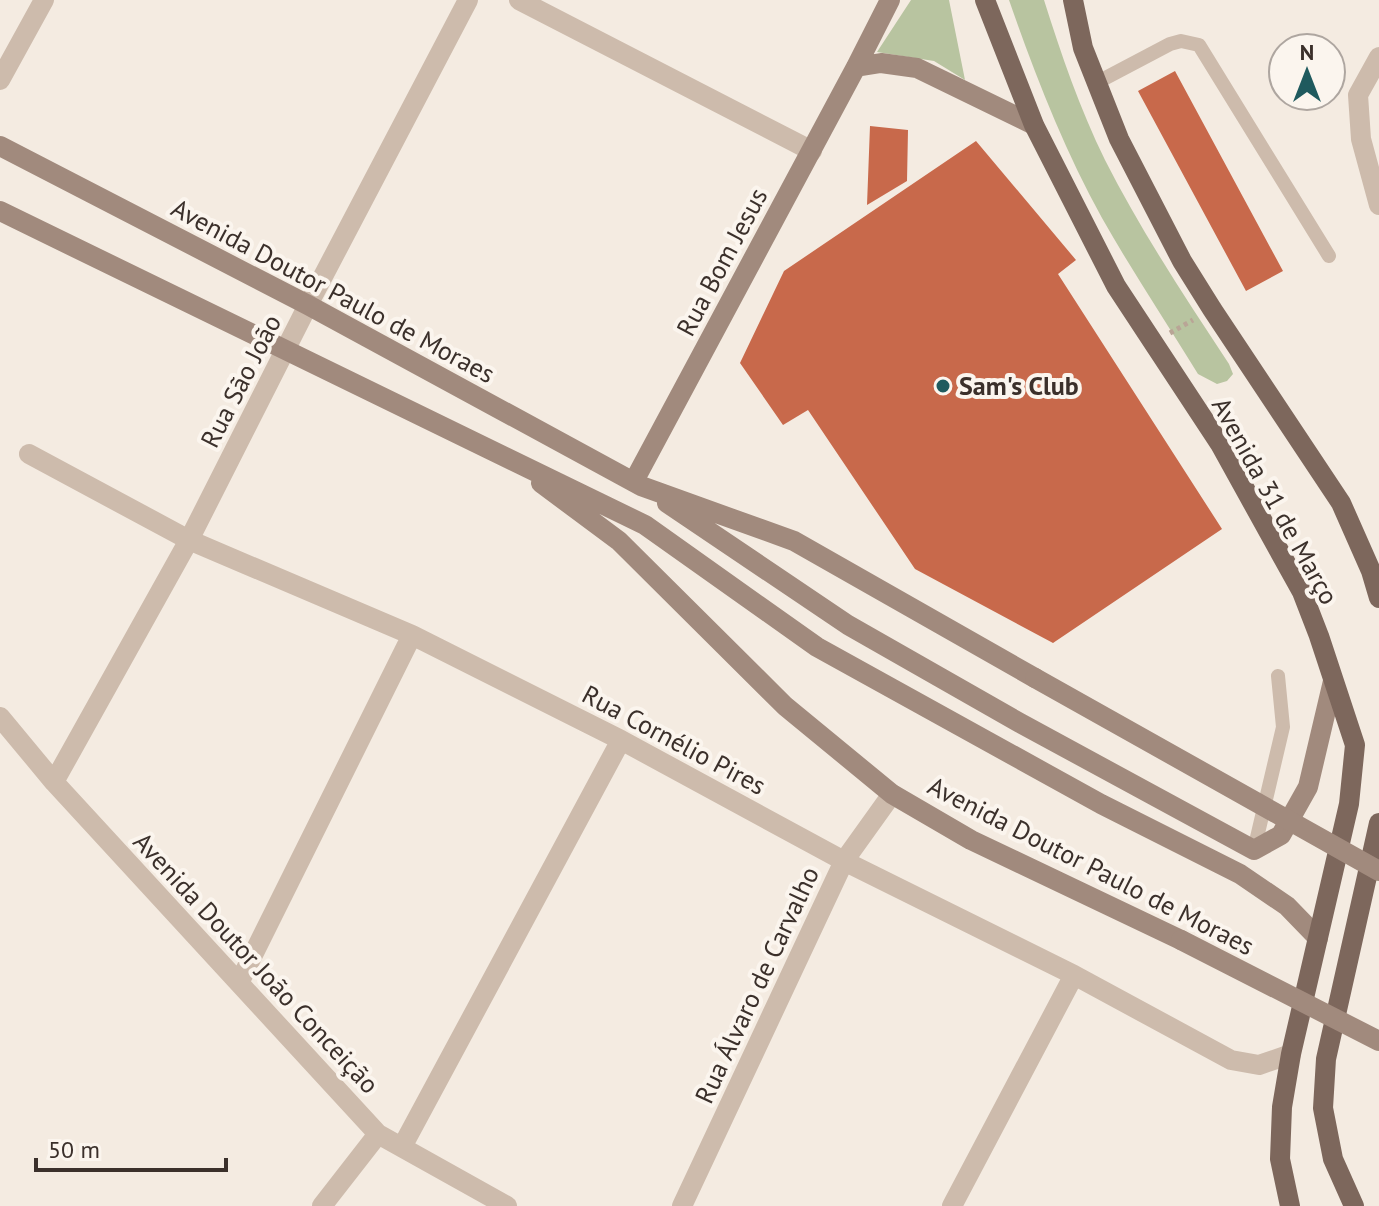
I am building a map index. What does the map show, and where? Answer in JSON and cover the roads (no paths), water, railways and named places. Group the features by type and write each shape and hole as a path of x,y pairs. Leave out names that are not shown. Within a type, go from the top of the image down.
{"main road":[{"name":"Rua Bom Jesus","path":"637,484 890,0"},
{"name":"Avenida 31 de Março","path":"985,0 1034,125 1116,286 1220,444 1302,592 1355,745 1349,804 1291,1054 1282,1107 1280,1159 1290,1206"},
{"name":"Avenida 31 de Março","path":"1073,0 1083,48 1119,139 1182,261 1341,503 1371,571 1379,598"},
{"path":"856,67 881,63 917,68 1034,125"},
{"name":"Avenida Doutor Paulo de Moraes","path":"0,146 308,305 637,484 848,625 1254,850"},
{"name":"Avenida Doutor Paulo de Moraes","path":"0,211 645,525 817,647 1101,804 1240,874 1287,906 1318,938"},
{"name":"Avenida Doutor Paulo de Moraes","path":"509,459 619,541 785,706 892,794 971,840 1181,940 1379,1041"},
{"name":"Avenida Doutor Paulo de Moraes","path":"637,484 794,541 1379,871"},
{"path":"1254,850 1281,835 1308,787 1333,681"},
{"path":"1354,1206 1333,1159 1323,1108 1326,1059 1379,823"}],"street":[{"path":"0,80 44,0"},
{"name":"Rua São João","path":"54,782 189,540 468,0"},
{"path":"519,0 812,151"},
{"path":"1379,57 1358,95 1361,139 1379,205"},
{"name":"Rua Cornélio Pires","path":"29,454 189,540 412,635 621,740 844,861 1074,975 1231,1060 1259,1065 1291,1054"},
{"path":"240,981 412,635"},
{"name":"Avenida Doutor João Conceição","path":"0,717 54,782 378,1134 507,1206"},
{"path":"402,1147 621,740"},
{"name":"Rua Álvaro de Carvalho","path":"682,1206 844,861 892,794"},
{"path":"952,1206 1074,975"},
{"path":"322,1206 378,1134"}],"lane":[{"path":"1096,83 1170,44 1181,41 1199,45 1329,256"},
{"path":"1254,850 1283,727 1278,676"}],"place":[{"name":"Sam's Club","path":"943,386"}]}
